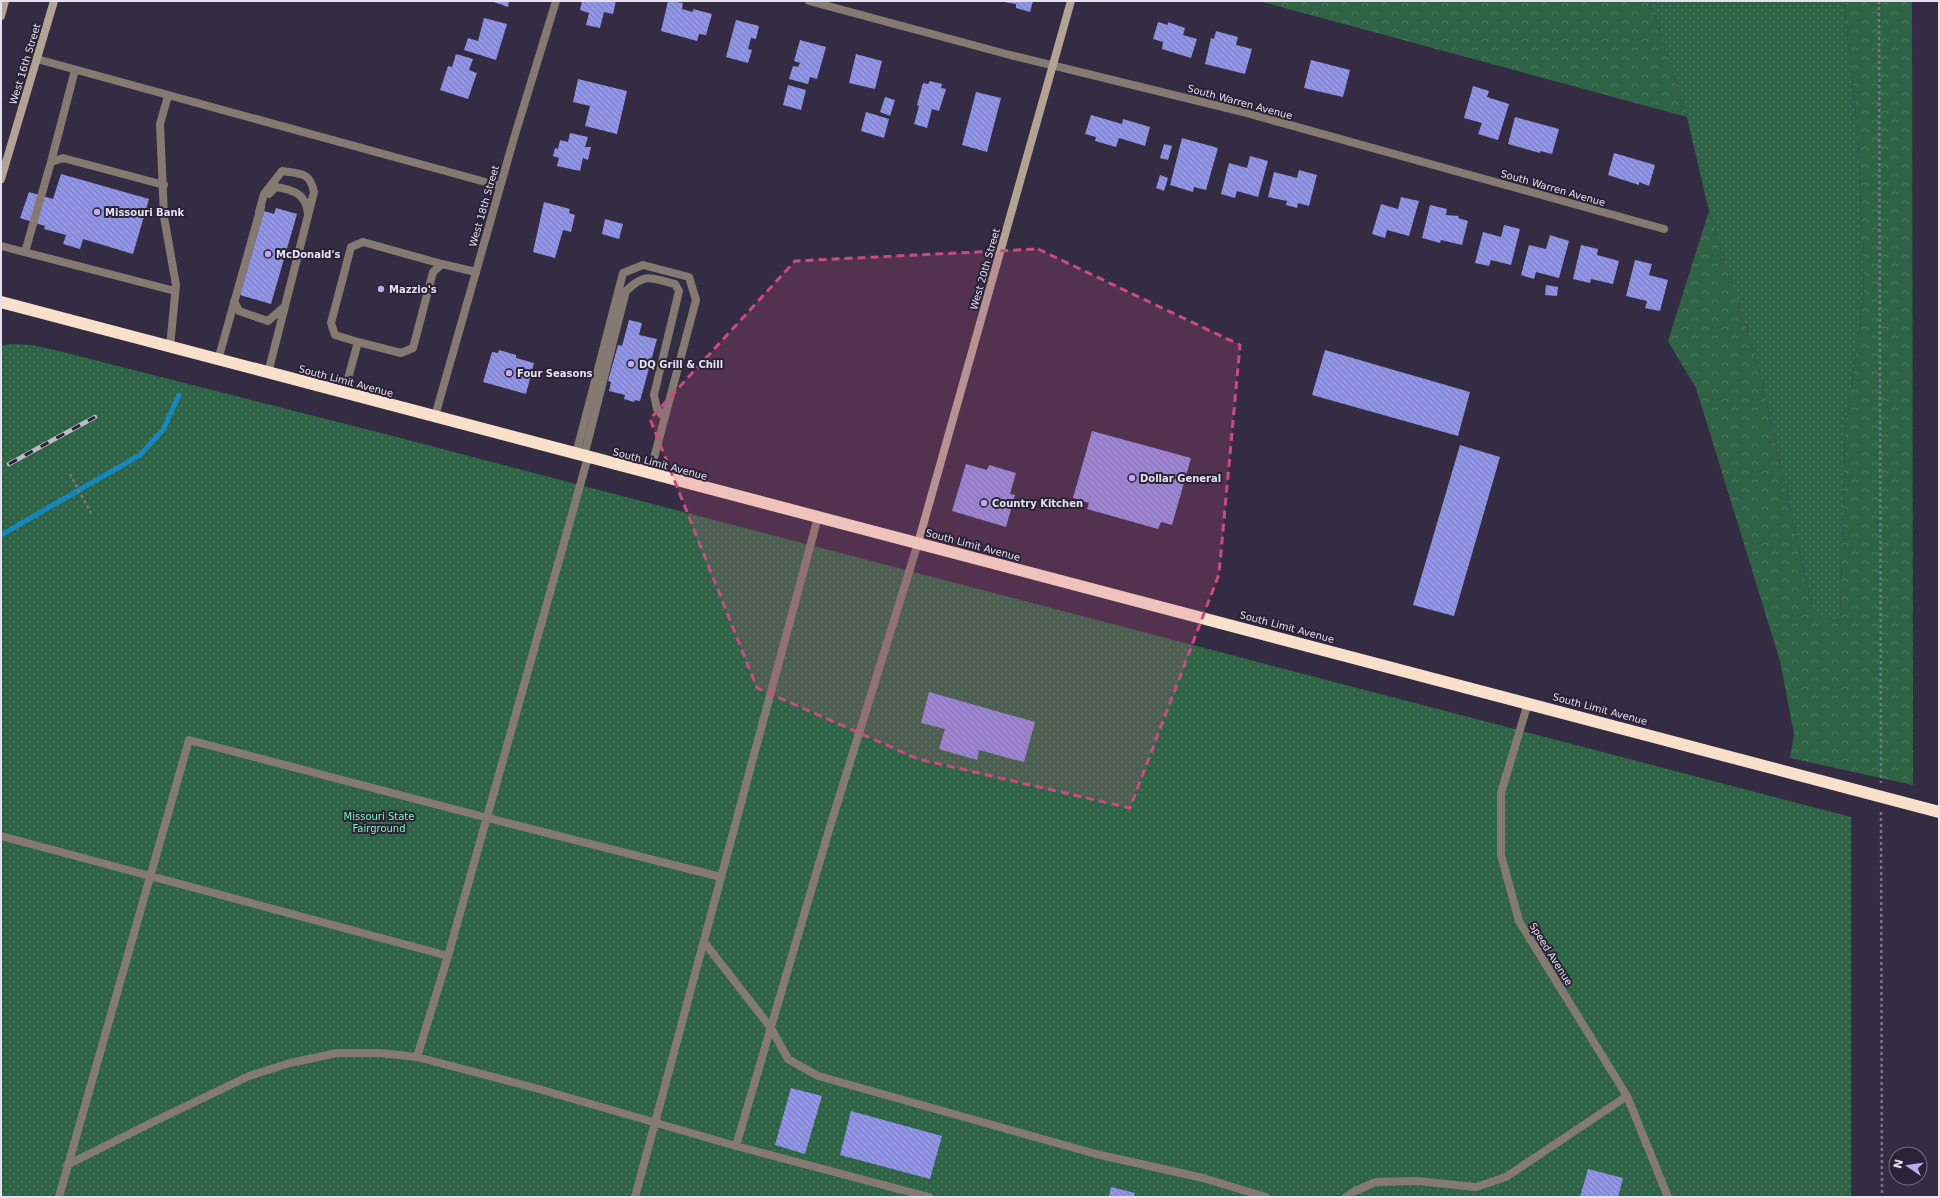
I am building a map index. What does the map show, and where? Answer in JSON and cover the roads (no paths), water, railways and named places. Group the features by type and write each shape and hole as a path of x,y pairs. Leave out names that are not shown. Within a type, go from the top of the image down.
{"highway":[{"name":"South Limit Avenue","path":"1,302 1939,812"}],"street":[{"path":"1,16 5,1"},
{"name":"West 16th Street","path":"1,179 54,1"},
{"name":"West 18th Street","path":"435,416 500,186 556,1"},
{"name":"South Warren Avenue","path":"809,1 1052,65 1243,112 1664,229"},
{"name":"West 20th Street","path":"918,543 1071,1"},
{"path":"37,59 500,186"},
{"path":"25,252 51,162 75,70"},
{"path":"168,96 160,124 164,185 164,217 176,285 170,347"},
{"path":"51,162 63,158 164,185"},
{"path":"218,360 264,194 282,171 304,175 312,180 314,192 268,373"},
{"path":"259,212 265,198 276,187 293,190 302,198 307,208 308,216"},
{"path":"442,264 433,272 413,348 401,353 334,335 331,323 351,247 363,242 476,272"},
{"path":"1,246 175,291"},
{"path":"583,456 623,273 643,265 689,277 696,300 650,473"},
{"path":"417,1057 488,818 626,291 638,280 648,278 675,284 679,291 654,395 656,409 664,417"},
{"path":"234,301 239,311 268,320 285,306"},
{"path":"344,393 358,342"},
{"path":"635,1197 818,517"},
{"path":"736,1146 829,830 918,543"},
{"name":"Speed Avenue","path":"1528,703 1501,793 1501,855 1519,921 1627,1096 1668,1197"},
{"path":"59,1197 149,876 189,740 721,877"},
{"path":"1,836 448,956"},
{"path":"704,942 770,1028 788,1059 818,1076 1096,1154 1202,1178 1266,1197"},
{"path":"67,1165 249,1076 290,1063 337,1053 380,1053 417,1057 539,1089 736,1146 929,1197"},
{"path":"1346,1197 1355,1191 1376,1182 1417,1181 1476,1187 1506,1178 1627,1096"}],"waterway":[{"path":"1,535 140,455 163,430 179,395"}],"railway":[{"path":"9,464 95,417"}],"place":[{"name":"Missouri Bank","path":"97,212"},
{"name":"McDonald's","path":"268,254"},
{"name":"Mazzio's","path":"381,289"},
{"name":"DQ Grill & Chill","path":"631,364"},
{"name":"Four Seasons","path":"509,373"},
{"name":"Dollar General","path":"1132,478"},
{"name":"Country Kitchen","path":"984,503"}],"park label":[{"name":"Missouri State Fairground","path":"379,822"}]}
